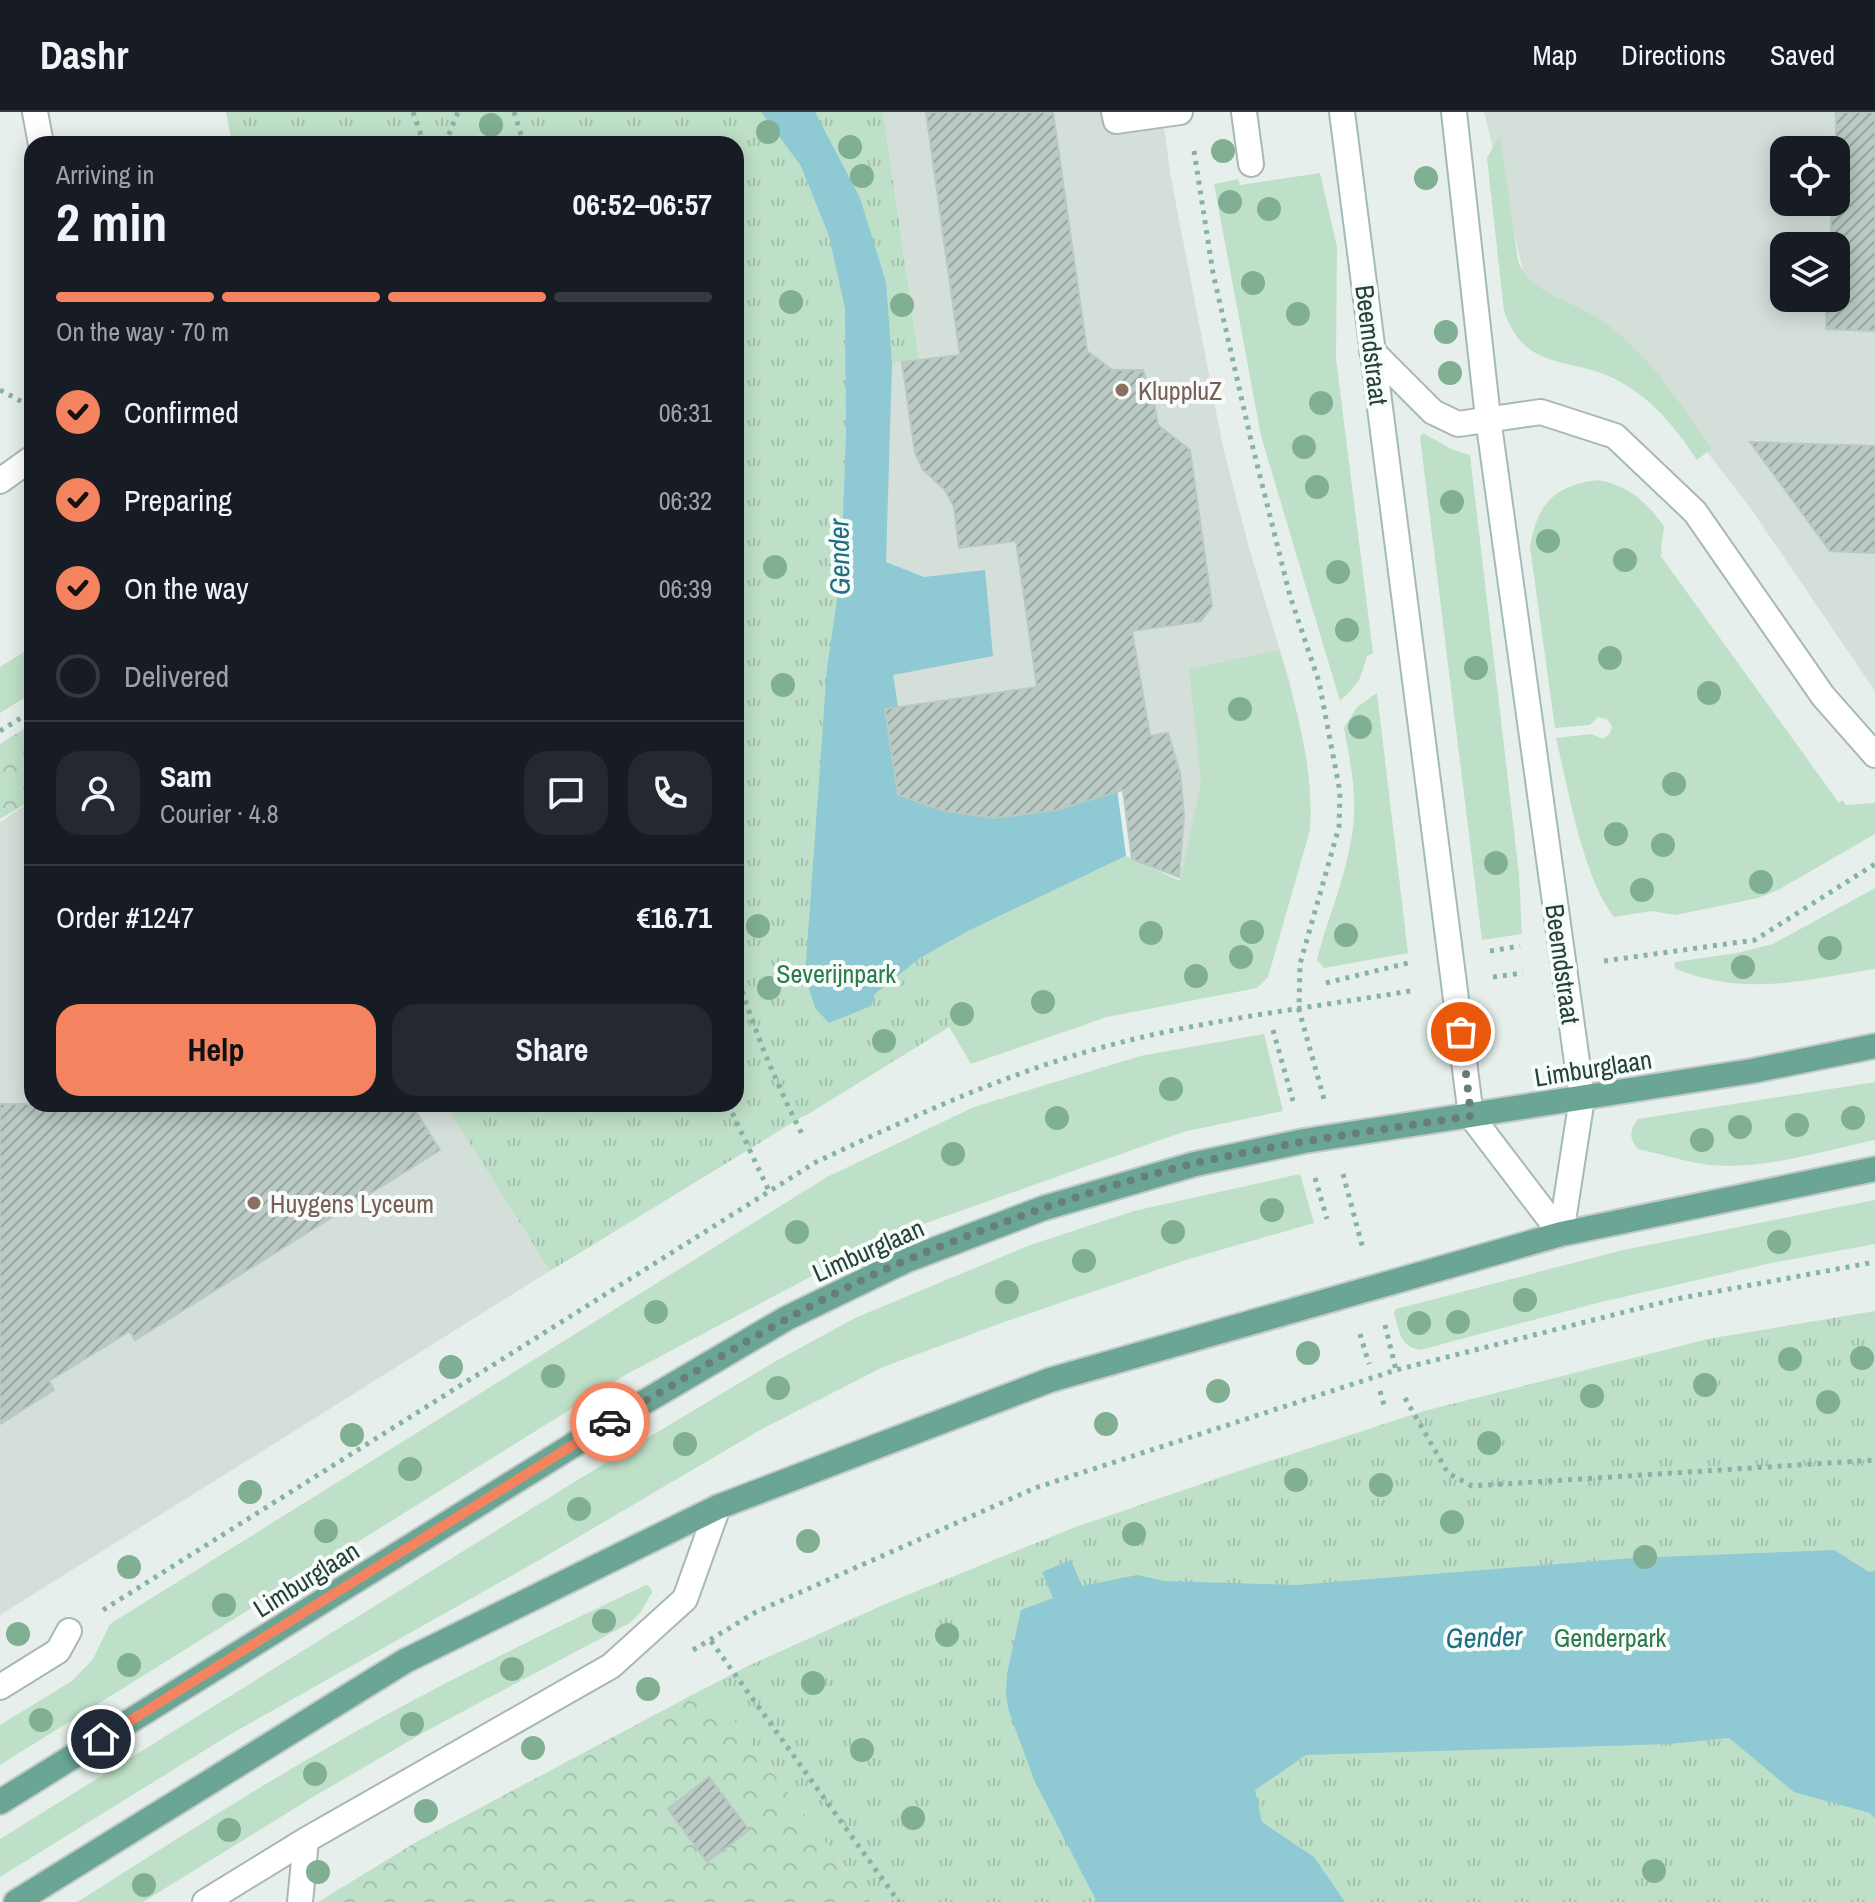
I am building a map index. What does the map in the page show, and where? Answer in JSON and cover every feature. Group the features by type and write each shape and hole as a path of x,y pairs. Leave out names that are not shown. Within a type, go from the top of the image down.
{"main road":[{"path":"35,112 40,136"},
{"path":"1114,112 1116,121 1180,112"},
{"path":"1244,112 1251,164"},
{"name":"Beemdstraat","path":"1342,112 1471,1116 1561,1234"},
{"name":"Beemdstraat","path":"1454,112 1488,418 1582,1098 1561,1234"},
{"path":"1372,351 1433,412 1458,424 1541,412 1615,436 1695,512 1823,696 1875,755"},
{"path":"0,481 24,464"},
{"name":"Limburglaan","path":"0,1802 607,1424 787,1318 907,1260 1044,1208 1195,1164 1333,1137 1752,1071 1875,1046"},
{"path":"16,1902 405,1661 718,1507 1050,1380 1561,1234 1875,1169"},
{"path":"205,1902 306,1840 611,1666 685,1599 718,1507"},
{"path":"0,1687 58,1651 69,1631"},
{"path":"300,1902 306,1840"}],"path":[{"path":"413,112 421,136"},
{"path":"448,136 458,112"},
{"path":"514,112 522,136"},
{"path":"1192,141 1213,273 1250,436 1290,596 1319,682 1340,792 1339,827 1300,964 1299,1010 1396,1370"},
{"path":"0,390 24,403"},
{"path":"0,731 24,716"},
{"path":"1483,952 1521,946"},
{"path":"1326,983 1408,963"},
{"path":"744,998 771,1071 804,1138"},
{"path":"69,1631 816,1162 934,1106 1065,1059 1180,1029 1299,1010"},
{"path":"1273,1030 1296,1110"},
{"path":"732,1112 769,1191"},
{"path":"1314,1172 1327,1219"},
{"path":"899,1902 711,1641 756,1612 1035,1488 1396,1370 1676,1299 1875,1262"},
{"path":"1358,1326 1369,1364"},
{"path":"1380,1391 1384,1405"},
{"path":"1405,1398 1448,1473 1472,1486 1875,1460"}],"shaded area":[{"path":"883,112 1162,112 1171,178 1223,447 1249,548 1290,683 1310,791 1184,879 1133,861 1121,782 884,708 881,364 919,358"},
{"path":"1484,112 1875,112 1875,691 1749,506 1624,345 1526,282"},
{"name":"Huygens Lyceum","path":"24,806 24,1112 450,1112 550,1271 0,1615 0,822"}],"green space":[{"name":"Severijnpark","path":"226,112 883,112 919,359 881,364 884,708 894,776 949,1027 550,1271 450,1112 744,1112 744,136 230,136"},
{"path":"1500,135 1518,261 1523,272 1539,287 1610,327 1643,357 1712,448 1697,460 1665,418 1635,391 1606,375 1539,355 1525,346 1514,332 1504,311 1487,158"},
{"path":"1320,173 1337,247 1336,359 1373,653 1367,656 1356,685 1340,701 1261,436 1214,184 1238,179 1240,185"},
{"path":"744,179 920,958 970,930 1126,856 1180,881 1201,783 1189,669 1279,650 1298,716 1307,762 1311,807 1310,830 1268,977 1257,988 1107,1017 971,1064 949,1027 805,1116 777,1060 744,323"},
{"path":"1423,433 1451,449 1470,455 1519,874 1522,934 1482,940 1420,437"},
{"path":"1598,480 1619,486 1636,496 1664,526 1663,553 1660,555 1839,803 1842,800 1846,805 1875,803 1875,834 1778,890 1758,898 1676,915 1652,911 1614,917 1603,900 1585,856 1556,738 1591,734 1603,739 1612,726 1607,719 1598,717 1590,725 1555,728 1530,547 1538,519 1550,499 1570,487"},
{"path":"24,652 24,698 0,713 0,667"},
{"path":"1377,693 1408,953 1324,968 1317,960 1342,878 1354,815 1351,765 1344,728 1357,707"},
{"path":"24,729 24,805 0,819 0,744"},
{"path":"1875,888 1875,969 1775,984 1751,984 1702,977 1676,969 1674,965 1675,962 1773,944"},
{"path":"1264,1034 1283,1111 1183,1132 884,1238 627,1374 0,1765 0,1725 72,1681 93,1659 110,1624 827,1177 974,1107 1140,1056"},
{"path":"1875,1082 1875,1140 1814,1154 1752,1165 1710,1165 1638,1149 1631,1138 1638,1119"},
{"path":"1300,1174 1314,1223 1189,1259 883,1367 762,1429 541,1559 231,1734 0,1877 0,1839 584,1476 776,1361 857,1317 1030,1245 1134,1211"},
{"path":"1875,1200 1875,1244 1776,1262 1597,1303 1420,1350 1404,1341 1394,1313 1396,1309 1623,1250"},
{"name":"Genderpark","path":"1875,1311 1875,1902 871,1902 718,1700 708,1695 692,1695 885,1604 1073,1528 1236,1472 1424,1411 1708,1339"},
{"path":"646,1585 652,1592 630,1623 428,1730 143,1902 77,1902 229,1806 345,1738 481,1665"},
{"path":"692,1695 708,1695 718,1700 871,1902 318,1902 418,1841"}],"water":[{"path":"761,112 815,112 860,198 886,282 892,363 886,562 924,577 985,570 993,656 893,675 901,725 1116,781 1126,856 970,930 920,958 875,994 871,1006 829,1023 815,1008 805,976 827,668 841,572 846,434 845,308 829,236 801,166"},
{"name":"Gender","path":"1834,1550 1869,1572 1875,1571 1875,1818 1870,1813 1794,1792 1729,1738 1669,1744 1306,1755 1255,1790 1262,1822 1314,1857 1345,1902 1097,1902 1035,1782 1009,1712 1007,1674 1021,1610 1053,1598 1042,1572 1071,1560 1082,1586 1137,1575 1164,1581 1297,1585 1633,1558"}],"building":[{"path":"926,112 1053,112 1087,351 1112,370 1143,370 1158,425 1190,450 1212,606 1201,621 1132,631 1150,736 1168,733 1180,773 1184,815 1179,877 1132,859 1123,790 1056,810 995,818 944,811 898,795 885,709 1037,687 1016,541 959,548 954,507 945,490 923,470 915,453 902,362 960,355"},
{"path":"1836,112 1875,112 1875,331 1826,329 1827,312 1850,312 1850,232 1831,232 1831,216 1850,216 1850,136 1836,136"},
{"path":"1750,442 1875,446 1875,553 1830,551"},
{"path":"0,1104 24,1104 24,1112 416,1112 440,1150 135,1340 130,1331 49,1381 54,1390 0,1424"},
{"path":"709,1777 749,1830 707,1862 668,1809"}],"way so far":[{"path":"610,1422 787,1318 907,1260 1044,1208 1195,1164 1304,1141 1471,1116 1461,1032"}],"place":[{"name":"KluppluZ","path":"1122,390"},
{"name":"Huygens Lyceum","path":"254,1203"}],"route":[{"path":"101,1739 610,1422"}]}
